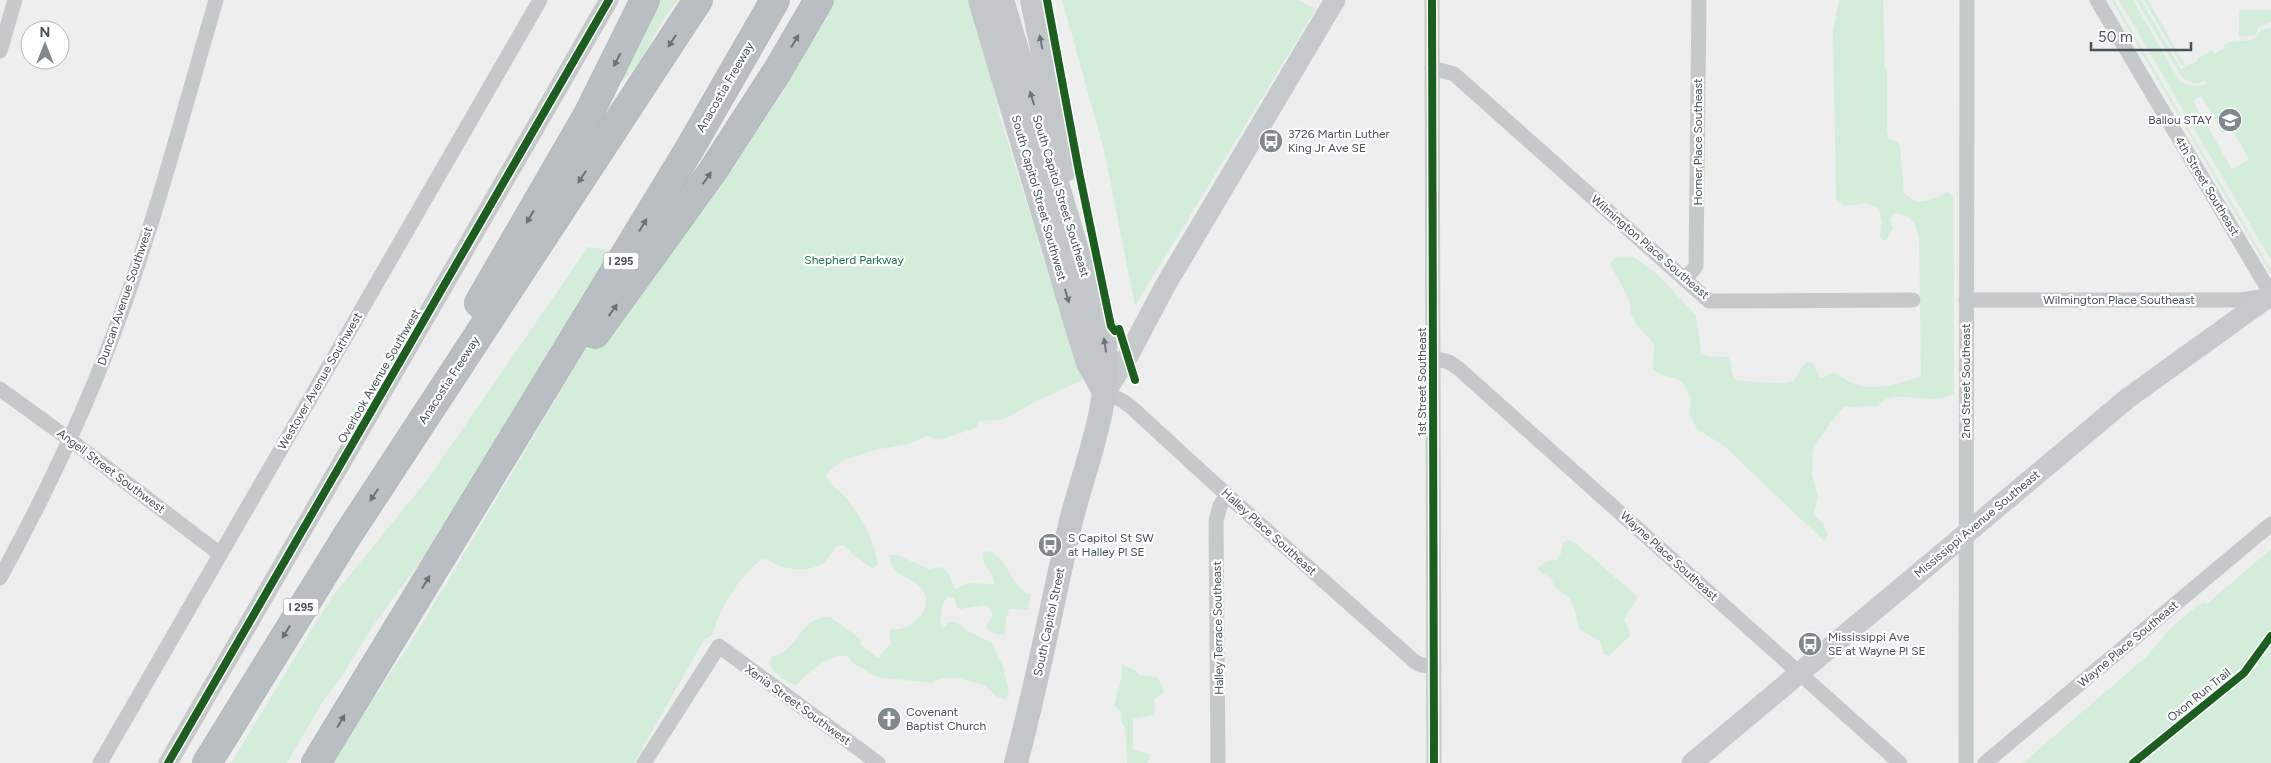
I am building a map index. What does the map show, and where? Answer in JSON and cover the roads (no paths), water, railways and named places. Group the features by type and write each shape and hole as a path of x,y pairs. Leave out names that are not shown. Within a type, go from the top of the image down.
{"highway":[{"path":"401,454 431,384 589,114 645,0"},
{"name":"Anacostia Freeway","path":"206,763 302,605 698,0"},
{"name":"Anacostia Freeway","path":"316,763 694,141 776,0"},
{"path":"463,521 519,450 578,359 712,172 778,70 819,0"}],"main road":[{"name":"South Capitol Street Southwest","path":"980,0 1088,363 1105,394"},
{"name":"South Capitol Street Southeast","path":"1002,0 1105,343 1105,394"},
{"path":"1032,0 1074,202 1081,262"},
{"path":"1105,394 1125,362 1174,271 1335,0"},
{"name":"Mississippi Avenue Southeast","path":"1692,763 2128,398 2271,295"},
{"name":"South Capitol Street","path":"1016,763 1070,524 1100,422 1105,394"}],"street":[{"path":"0,51 15,0"},
{"name":"Duncan Avenue Southwest","path":"0,578 40,502 69,439 98,373 131,286 216,0"},
{"name":"Westover Avenue Southwest","path":"100,763 540,0"},
{"name":"Overlook Avenue Southwest","path":"168,763 609,0"},
{"name":"1st Street Southeast","path":"1432,0 1434,763"},
{"name":"Horner Place Southeast","path":"1685,280 1696,266 1699,0"},
{"name":"2nd Street Southeast","path":"1966,763 1967,0"},
{"name":"4th Street Southeast","path":"2097,0 2271,295"},
{"name":"Wilmington Place Southeast","path":"1432,68 1454,74 1709,301 1913,300"},
{"name":"Wilmington Place Southeast","path":"1966,300 2241,300 2271,295"},
{"name":"Wayne Place Southeast","path":"1433,358 1449,362 1458,368 1900,763"},
{"name":"Angell Street Southwest","path":"0,389 220,554"},
{"name":"Halley Place Southeast","path":"1105,394 1123,401 1131,407 1226,495 1414,661 1422,665 1434,667"},
{"name":"Halley Terrace Southeast","path":"1218,763 1216,521 1220,506 1226,495"},
{"name":"Wayne Place Southeast","path":"1985,763 2271,524"},
{"name":"Xenia Street Southwest","path":"644,763 719,646 873,762"}],"place":[{"name":"Ballou STAY","path":"2230,120"},
{"name":"3726 Martin Luther King Jr Ave SE","path":"1271,141"},
{"name":"S Capitol St SW at Halley Pl SE","path":"1050,545"},
{"name":"Mississippi Ave SE at Wayne Pl SE","path":"1810,644"},
{"name":"Covenant Baptist Church","path":"889,719"}],"park label":[{"name":"Shepherd Parkway","path":"854,260"}]}
